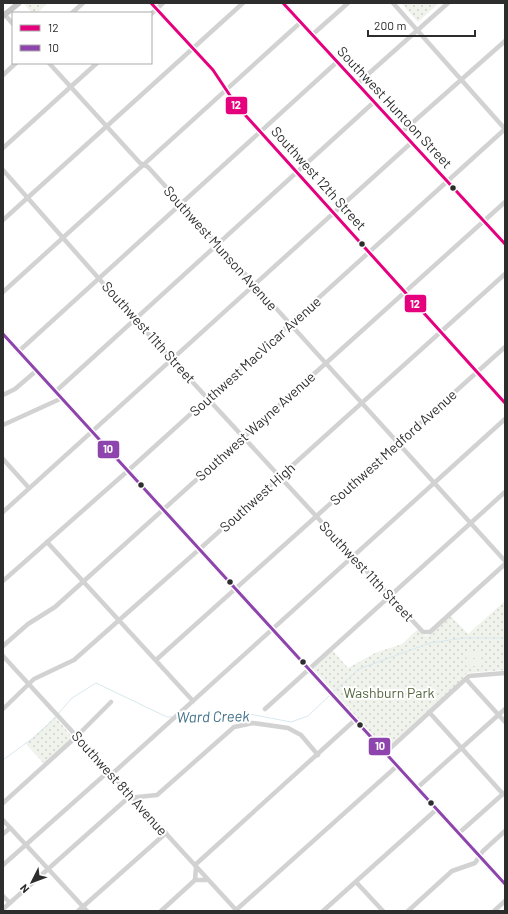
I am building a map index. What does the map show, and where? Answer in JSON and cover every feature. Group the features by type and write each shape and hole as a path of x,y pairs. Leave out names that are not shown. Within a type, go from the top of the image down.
{"main road":[{"path":"4,16 19,3"},
{"name":"Southwest 12th Street","path":"151,3 213,70 237,106 260,132 334,212 369,253 505,403"},
{"name":"Southwest Huntoon Street","path":"283,3 505,244"},
{"path":"3,334 126,471 505,884"}],"street":[{"path":"73,12 83,3"},
{"path":"152,13 163,3"},
{"path":"3,220 243,3"},
{"path":"312,35 348,3"},
{"path":"393,3 505,129"},
{"path":"357,84 448,3"},
{"path":"4,16 12,23"},
{"path":"3,292 301,22"},
{"path":"402,132 505,41"},
{"path":"18,352 337,62"},
{"path":"3,75 15,64"},
{"name":"Southwest Munson Avenue","path":"50,64 140,163 148,167 505,561"},
{"path":"3,148 96,64"},
{"path":"55,392 374,102"},
{"name":"Southwest MacVicar Avenue","path":"4,579 208,398 505,129"},
{"path":"3,512 411,143"},
{"name":"Southwest 11th Street","path":"3,170 172,359 423,632 426,634 505,564"},
{"name":"Southwest Wayne Avenue","path":"3,646 28,624 55,606 505,202"},
{"name":"Southwest High","path":"3,709 39,676 64,666 74,660 505,274"},
{"name":"Southwest Medford Avenue","path":"156,660 397,442 505,347"},
{"path":"3,395 15,389 36,371"},
{"path":"3,425 60,398"},
{"path":"3,866 183,710 505,419"},
{"path":"3,459 29,488"},
{"path":"265,709 389,595 505,492"},
{"path":"47,542 193,701"},
{"name":"Southwest 8th Avenue","path":"3,656 237,910"},
{"path":"385,753 466,679 473,675 505,672"},
{"path":"466,679 505,722"},
{"path":"3,803 77,736 111,702"},
{"path":"417,788 505,709"},
{"path":"429,712 504,794 459,833"},
{"path":"195,880 196,866 355,720"},
{"path":"3,909 128,798 152,797 156,795 229,731 247,723 292,730 301,735 318,754"},
{"path":"237,910 397,766"},
{"path":"323,911 437,809"},
{"path":"3,820 88,911"},
{"path":"3,834 10,828"},
{"path":"408,911 452,871 473,864 505,831"},
{"path":"78,911 166,833"},
{"path":"161,911 195,880 208,880"},
{"path":"356,882 383,911"},
{"path":"3,896 10,903"},
{"path":"494,911 505,901"}],"green space":[{"path":"23,3 48,3 38,12 31,12"},
{"path":"401,3 439,3 418,22"},
{"name":"Washburn Park","path":"505,601 505,670 467,673 460,682 391,744 384,745 379,743 313,669 332,650 348,668 375,653 402,644 418,629 423,635 428,636 451,616 468,634"},
{"path":"466,651 482,651 482,658 466,658"},
{"path":"466,659 481,659 482,666 466,666"},
{"path":"55,717 74,739 45,765 26,744"}],"waterway":[{"name":"Ward Creek","path":"333,692 359,669 430,643 464,638 505,638"},
{"name":"Ward Creek","path":"58,714 72,698 96,683 167,717 174,717"},
{"name":"Ward Creek","path":"179,717 244,713 291,722 308,716 329,696"},
{"name":"Ward Creek","path":"3,760 33,738 56,717"}],"transit line":[{"name":"12","path":"151,3 213,70 237,106 505,403"},
{"name":"12","path":"283,3 505,244"},
{"name":"10","path":"3,334 505,884"}]}
